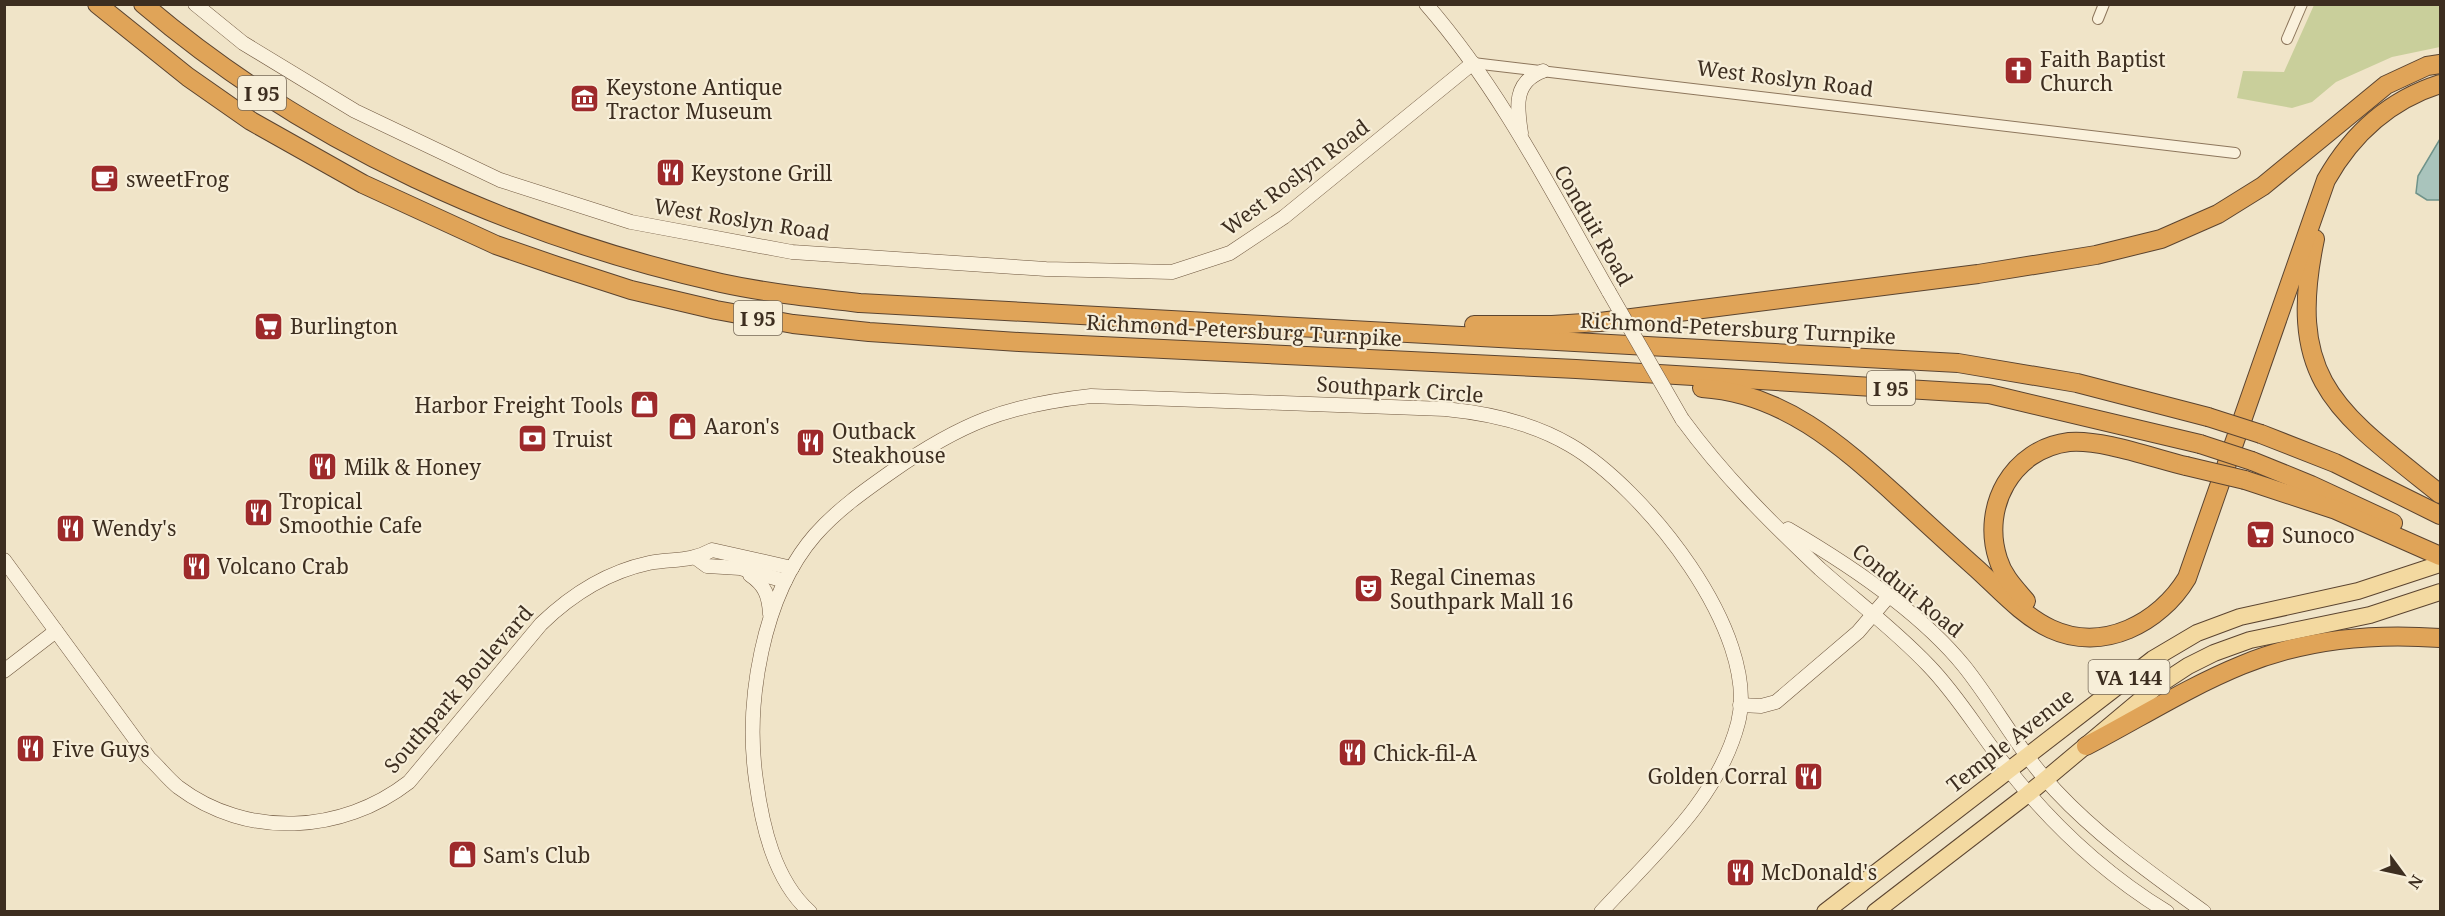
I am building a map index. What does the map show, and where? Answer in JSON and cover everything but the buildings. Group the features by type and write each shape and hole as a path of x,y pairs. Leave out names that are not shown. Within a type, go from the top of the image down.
{"highway":[{"name":"Richmond-Petersburg Turnpike","path":"97,4 188,76 251,121 309,155 429,215 496,245 631,290 716,310 793,324 869,332 1019,342 1576,369 1989,394 2200,444 2252,461 2357,505 2438,553"},
{"name":"Richmond-Petersburg Turnpike","path":"143,4 204,53 269,98 373,158 446,193 520,223 648,265 723,283 790,295 860,303 1958,363 2077,383 2208,417 2261,434 2345,467 2440,515"},
{"path":"1347,329 1497,325 1552,326 1600,322 1978,274 2127,248 2180,232 2234,205 2277,176 2375,93 2427,66 2440,67"},
{"path":"2438,553 2336,510 2245,480 2186,466 2105,446 2080,442 2055,445 2027,459 2006,482 1995,510 1994,543 1998,559 2008,580 2027,601 2051,618 2069,624 2088,627 2104,626 2127,620 2149,609 2167,593 2180,571 2308,201 2324,162 2352,122 2373,103 2405,83 2440,67"},
{"path":"1576,369 1624,382 1711,388 1739,393 1778,407 1815,428 1857,459 2004,594 2039,622 2058,632 2079,637 2105,636 2123,632 2157,614 2173,599 2187,578 2321,193 2332,169 2354,140 2392,106 2440,84"},
{"path":"2354,140 2327,195 2311,257 2305,305 2311,351 2324,383 2339,407 2368,436 2440,494"},
{"path":"2086,746 2212,678 2268,656 2331,641 2395,636 2440,638"}],"main road":[{"name":"West Roslyn Road","path":"195,4 243,43 355,111 500,180 631,222 792,252 1046,269 1172,272 1230,253 1284,217 1473,63"},
{"name":"Conduit Road","path":"1426,4 1473,63 1522,141 1682,419 1731,482 1821,569 1917,654 1956,696 2008,770 2064,833 2093,860 2167,912"},
{"path":"1522,141 1517,106 1519,93 1529,78 1543,71"},
{"name":"Southpark Circle","path":"785,581 813,537 850,500 942,438 984,418 1014,408 1063,399 1116,396 1466,411 1513,422 1567,443 1591,458 1652,514 1694,573 1726,630 1737,664 1740,705 1738,724 1726,755 1707,791 1686,820 1601,912"},
{"name":"Conduit Road","path":"1772,520 1828,552 1926,626 1955,656 2046,779 2116,847 2204,912"},
{"name":"Southpark Boulevard","path":"4,560 149,758 173,782 215,809 241,818 291,825 334,819 384,799 409,782 541,624 560,605 599,580 650,563 696,558 712,550 792,568"},
{"name":"Temple Avenue","path":"1825,912 2152,659 2197,633 2240,617 2358,591 2438,553"},
{"name":"Southpark Boulevard","path":"696,558 706,566 740,568 785,581"},
{"path":"740,568 760,581 765,588 770,622"},
{"path":"785,581 770,622 755,693 753,750 755,777 762,820 780,871 810,912"},
{"name":"VA 144","path":"1875,912 2028,794 2156,687 2188,666 2214,653 2267,636 2370,615 2440,592"},
{"path":"1740,705 1761,706 1776,702 1831,657 1888,597"},
{"path":"4,670 56,631"}],"street":[{"path":"2098,19 2104,4"},
{"path":"2287,39 2302,4"},
{"name":"West Roslyn Road","path":"1473,63 2235,153"}],"green space":[{"path":"2314,5 2440,5 2440,47 2392,57 2336,82 2312,102 2292,108 2237,98 2243,71 2284,72"}],"water":[{"path":"2440,139 2440,200 2427,200 2416,193 2418,176"}],"place":[{"name":"Faith Baptist Church","path":"2019,71"},
{"name":"Keystone Antique Tractor Museum","path":"585,99"},
{"name":"Keystone Grill","path":"670,173"},
{"name":"sweetFrog","path":"105,179"},
{"name":"Burlington","path":"269,326"},
{"name":"Harbor Freight Tools","path":"644,405"},
{"name":"Aaron's","path":"683,426"},
{"name":"Truist","path":"532,439"},
{"name":"Outback Steakhouse","path":"811,443"},
{"name":"Milk & Honey","path":"323,467"},
{"name":"Tropical Smoothie Cafe","path":"258,513"},
{"name":"Wendy's","path":"71,528"},
{"name":"Sunoco","path":"2261,535"},
{"name":"Volcano Crab","path":"196,566"},
{"name":"Regal Cinemas Southpark Mall 16","path":"1369,589"},
{"name":"Five Guys","path":"31,749"},
{"name":"Chick-fil-A","path":"1352,753"},
{"name":"Golden Corral","path":"1808,776"},
{"name":"Sam's Club","path":"462,855"},
{"name":"McDonald's","path":"1740,872"}]}
